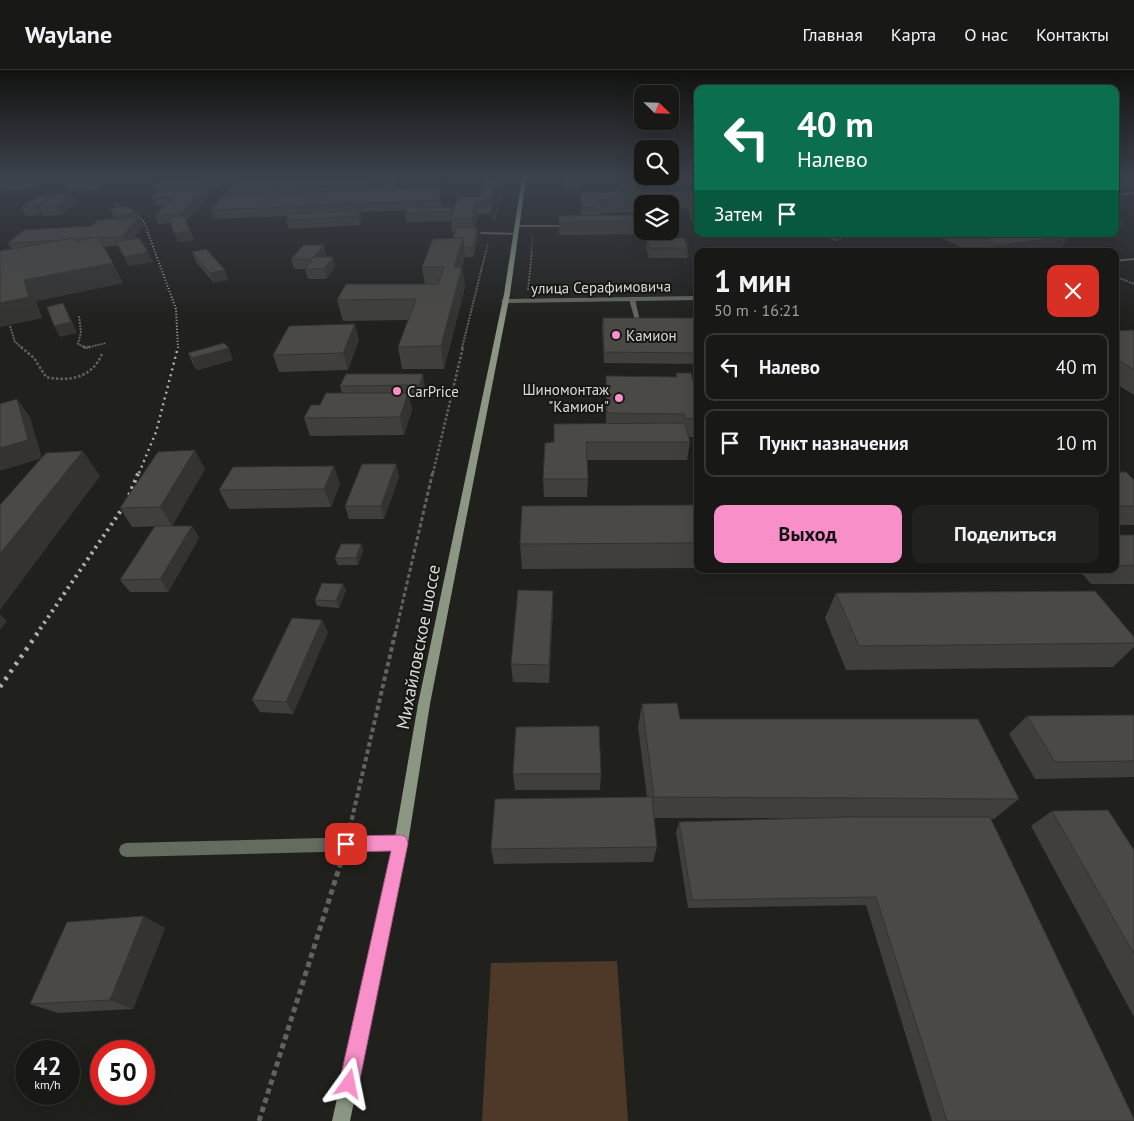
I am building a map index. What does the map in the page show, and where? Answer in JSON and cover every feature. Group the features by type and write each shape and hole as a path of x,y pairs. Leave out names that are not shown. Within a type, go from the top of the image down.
{"main road":[{"name":"Михайловское шоссе","path":"341,1121 401,843 424,704 504,301 517,227"}],"street":[{"path":"481,233 516,234"},
{"path":"1119,261 1134,259"},
{"name":"улица Серафимовича","path":"504,301 694,298"},
{"path":"632,299 638,320"},
{"path":"126,850 401,843"}],"path":[{"path":"1119,278 1134,284"},
{"path":"259,1121 346,844 450,396 476,293"},
{"path":"78,316 81,332 78,344 86,348 106,344"},
{"path":"10,326 15,342 34,358 46,377 58,380 72,379 89,373 100,365 102,354"}],"shaded area":[{"path":"617,961 628,1121 482,1121 491,963"}],"building":[{"path":"74,227 130,227 122,236 8,243 24,230"},
{"path":"172,227 188,227 190,231 174,233"},
{"path":"456,228 477,228 473,247 464,247 463,238 453,238"},
{"path":"98,237 113,263 24,280 29,297 0,303 0,251 73,238 75,241"},
{"path":"987,237 1068,237 996,245 984,239 990,238"},
{"path":"139,238 148,252 125,257 116,242"},
{"path":"463,238 454,267 462,267 441,346 398,347 416,299 337,300 346,284 438,284 444,267 422,267 433,239"},
{"path":"679,238 684,238 688,248 650,248 647,240 679,240"},
{"path":"304,245 324,245 312,259 291,259"},
{"path":"206,249 225,270 210,273 192,252"},
{"path":"314,257 333,257 324,269 305,269"},
{"path":"63,303 71,322 54,326 47,307"},
{"path":"603,318 694,318 694,353 604,352"},
{"path":"355,324 343,353 273,355 289,326"},
{"path":"1134,330 1134,370 1119,361 1119,331"},
{"path":"224,343 229,348 192,358 188,353"},
{"path":"676,373 691,373 694,385 694,419 685,418 684,414 607,413 606,376 677,377"},
{"path":"346,374 423,374 420,385 340,386"},
{"path":"326,393 408,393 400,417 304,418 311,405 320,405"},
{"path":"17,399 28,440 0,448 0,404"},
{"path":"685,423 690,442 586,442 588,479 543,479 545,443 554,442 554,424"},
{"path":"195,450 160,507 120,508 158,452"},
{"path":"83,451 0,554 0,505 46,453"},
{"path":"362,464 396,464 381,506 345,506"},
{"path":"334,466 324,489 219,490 233,467"},
{"path":"1119,472 1126,472 1134,480 1134,506 1119,506"},
{"path":"694,505 694,543 520,544 522,506"},
{"path":"155,526 192,526 160,579 120,580"},
{"path":"1119,535 1134,535 1134,565 1119,566"},
{"path":"341,544 361,544 356,558 335,558"},
{"path":"322,583 343,584 336,601 315,600"},
{"path":"518,590 553,591 549,665 511,664"},
{"path":"1095,591 1134,637 1134,643 859,646 836,593"},
{"path":"292,618 322,620 286,702 252,700"},
{"path":"677,703 680,719 978,719 1019,799 654,797 642,704"},
{"path":"1134,715 1134,761 1055,762 1027,716"},
{"path":"599,726 601,774 513,774 516,727"},
{"path":"652,797 657,847 491,849 495,799"},
{"path":"1108,810 1134,850 1134,954 1052,811"},
{"path":"850,817 990,817 1134,1121 947,1121 876,897 692,900 679,822"},
{"path":"144,916 110,1000 30,1004 67,922"}],"railway":[{"path":"146,227 176,309 178,347"},
{"path":"139,473 156,432 178,347"},
{"path":"36,635 126,503 139,471"},
{"path":"0,687 37,634"}],"place":[{"name":"Камион","path":"616,335"},
{"name":"CarPrice","path":"397,391"},
{"name":"Шиномонтаж \"Камион\"","path":"619,398"}],"route":[{"path":"346,844 401,843 349,1084"}]}
